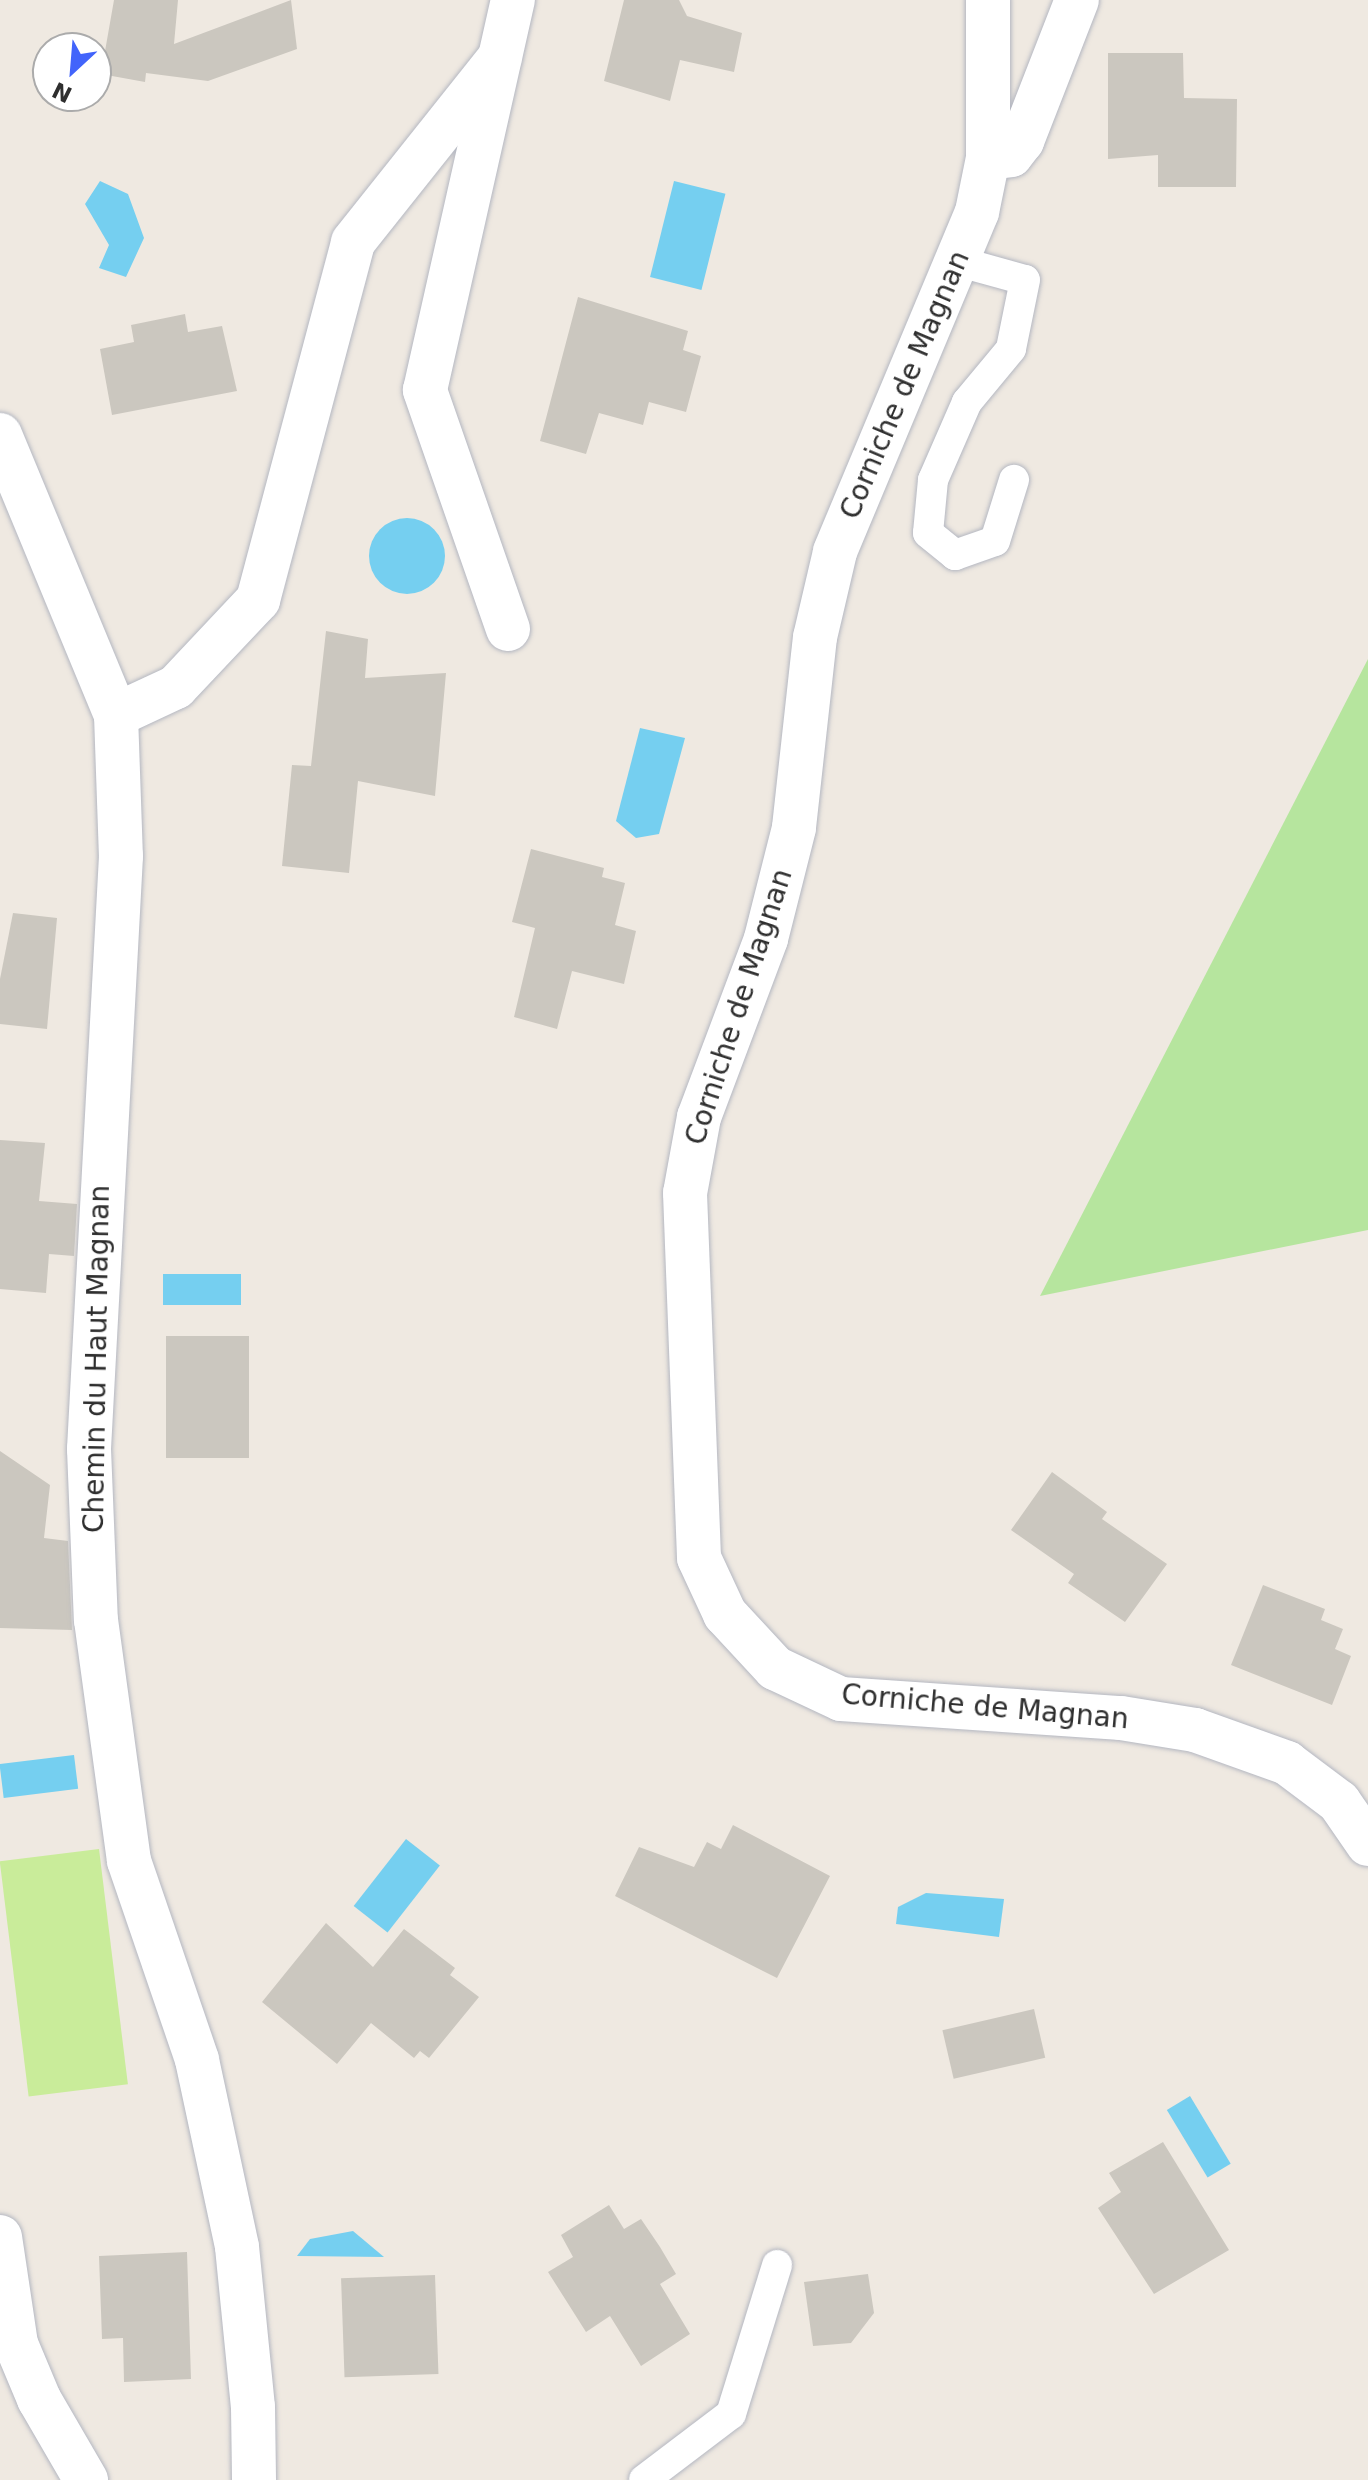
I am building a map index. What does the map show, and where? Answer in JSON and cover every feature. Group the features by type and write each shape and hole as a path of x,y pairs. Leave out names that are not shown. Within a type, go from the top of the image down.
{"street":[{"path":"508,629 425,390 513,0"},
{"name":"Corniche de Magnan","path":"988,0 988,158 960,262 835,552 815,637 794,828 766,939 699,1117 685,1193 699,1558 725,1614 775,1668 841,1699 1121,1718 1195,1730 1287,1763 1339,1802 1368,1844"},
{"path":"988,158 1011,155 1022,141 1077,0"},
{"path":"116,715 176,687 258,600 353,242 500,57"},
{"name":"Chemin du Haut Magnan","path":"0,435 116,715 121,856 89,1449 96,1620 129,1861 197,2060 237,2247 253,2407 254,2480"},
{"path":"0,2237 16,2344 39,2399 86,2480"}],"lane":[{"path":"960,262 1025,280 1011,349 967,402 933,480 928,533 955,555 995,541 1014,480"},
{"path":"644,2480 731,2414 777,2265"}],"green space":[{"path":"1368,659 1368,1230 1040,1296"},
{"path":"99,1849 128,2084 29,2096 0,1861"}],"water":[{"path":"100,181 128,194 144,238 126,277 99,268 109,245 85,204"},
{"path":"674,181 725,194 701,290 650,277"},
{"path":"407,518 422,521 434,529 442,541 445,556 442,571 434,583 422,591 407,594 392,591 380,583 372,571 369,556 372,541 380,529 392,521"},
{"path":"640,728 685,738 659,834 636,838 616,821"},
{"path":"163,1274 241,1274 241,1305 163,1305"},
{"path":"74,1755 78,1789 4,1798 0,1764"},
{"path":"406,1839 440,1865 388,1932 354,1906"},
{"path":"926,1893 1004,1899 999,1937 896,1924 898,1907"},
{"path":"1190,2096 1231,2164 1208,2178 1167,2110"},
{"path":"353,2231 384,2257 297,2256 310,2239"}],"building":[{"path":"114,0 178,0 174,44 291,0 297,49 208,81 146,73 145,82 112,76 112,32 108,32"},
{"path":"624,0 679,0 687,16 742,33 734,72 680,60 670,101 604,81"},
{"path":"1108,53 1183,53 1184,98 1237,99 1236,187 1158,187 1158,155 1108,159"},
{"path":"578,297 688,331 683,350 701,356 686,412 649,402 643,425 599,413 586,454 540,441"},
{"path":"185,314 188,332 222,326 237,391 112,415 100,349 134,342 131,325"},
{"path":"326,631 368,639 365,678 446,673 435,796 358,781 349,873 282,866 292,765 311,766"},
{"path":"531,849 604,868 602,877 625,883 615,925 636,931 624,984 572,971 557,1029 514,1017 535,928 512,922"},
{"path":"13,913 57,918 47,1029 0,1024 0,979"},
{"path":"0,1140 45,1143 39,1201 77,1204 74,1256 49,1254 46,1293 0,1289"},
{"path":"166,1336 249,1336 249,1458 166,1458"},
{"path":"0,1451 50,1485 44,1538 68,1541 72,1630 0,1628"},
{"path":"1052,1472 1107,1512 1102,1519 1167,1564 1125,1622 1068,1583 1074,1574 1011,1530"},
{"path":"1263,1585 1325,1609 1321,1620 1343,1629 1335,1649 1351,1656 1332,1705 1231,1665"},
{"path":"733,1825 830,1876 777,1978 615,1896 639,1847 694,1867 707,1842 721,1849"},
{"path":"326,1923 373,1967 404,1929 455,1968 450,1975 479,1997 429,2058 420,2051 414,2058 371,2023 337,2064 262,2002"},
{"path":"1034,2009 1045,2058 954,2079 942,2030"},
{"path":"1163,2142 1229,2250 1154,2294 1098,2208 1121,2192 1109,2173"},
{"path":"609,2205 624,2229 641,2219 660,2247 676,2274 660,2284 690,2334 641,2366 610,2316 586,2332 548,2272 573,2257 561,2235"},
{"path":"187,2252 191,2379 124,2382 123,2338 102,2339 99,2256"},
{"path":"868,2274 874,2313 851,2343 813,2346 804,2282"},
{"path":"435,2275 438,2374 345,2377 341,2278"}]}
